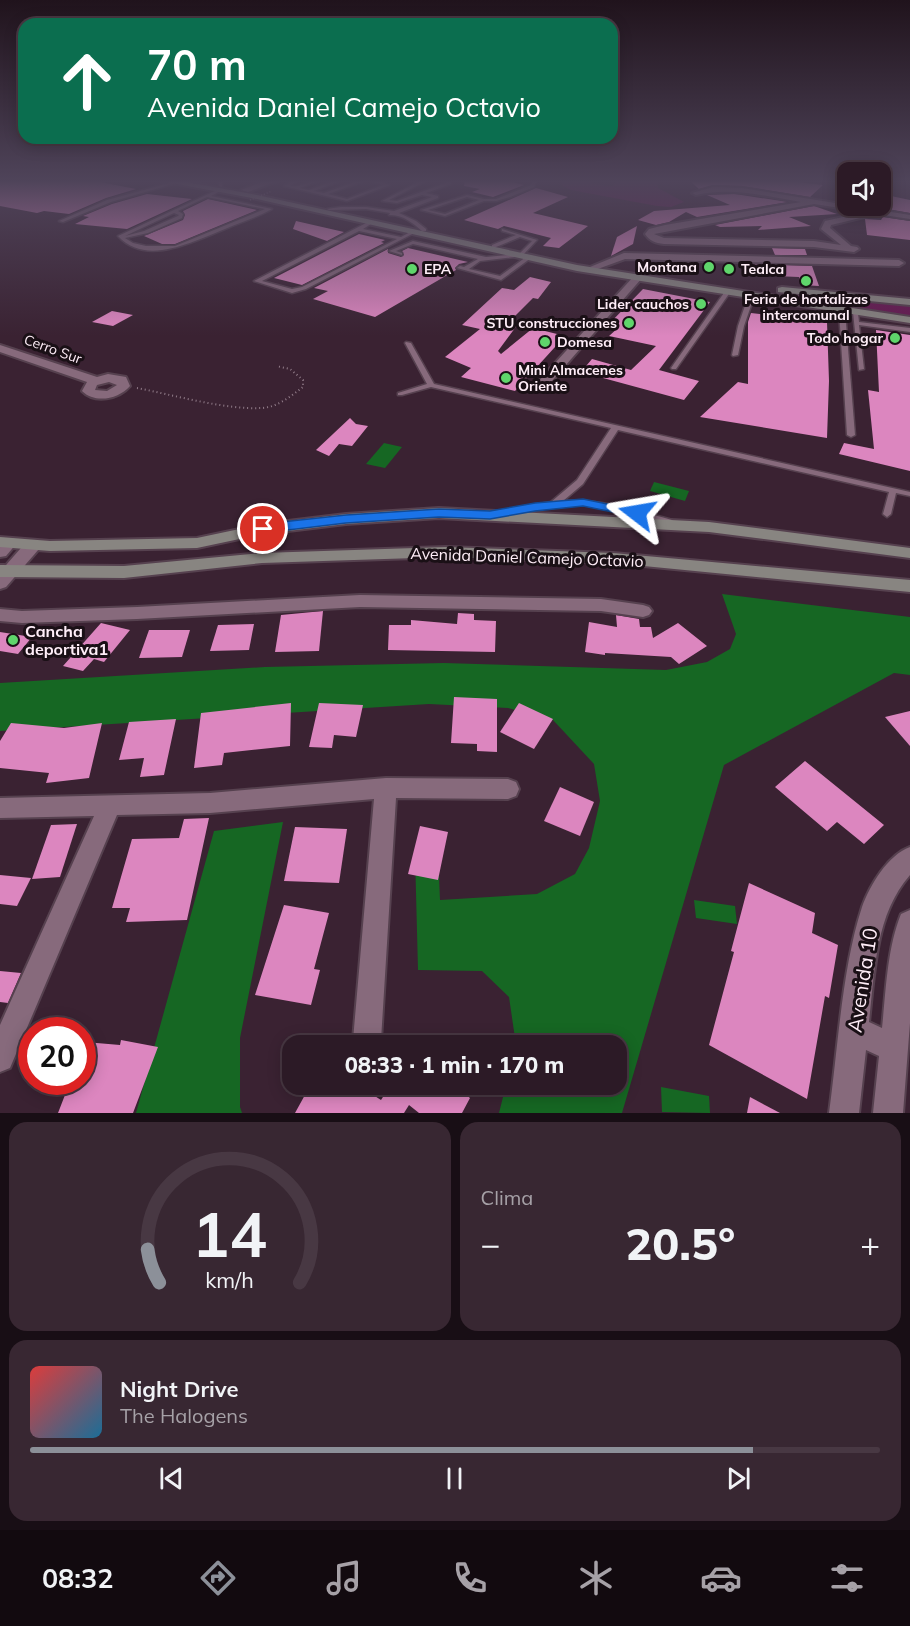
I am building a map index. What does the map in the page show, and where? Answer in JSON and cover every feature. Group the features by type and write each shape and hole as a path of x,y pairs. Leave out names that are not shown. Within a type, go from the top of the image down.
{"main road":[{"path":"423,232 637,278 752,294 842,311 856,318 910,320"},
{"path":"424,232 494,246 522,255 595,267 764,289 910,303"},
{"path":"3,546 124,546 196,543 263,529 346,519 439,513 680,526 910,553"},
{"name":"Avenida Daniel Camejo Octavio","path":"4,575 124,572 262,558 446,552 613,558 910,586"}],"street":[{"path":"651,232 650,234 656,240 664,241 814,244 854,249 905,263"},
{"path":"827,232 854,249"},
{"path":"595,267 624,256 905,263"},
{"path":"540,387 637,278"},
{"path":"15,351 34,347"},
{"name":"Cerro Sur","path":"0,348 15,351 96,381 114,378 122,380 124,386"},
{"path":"4,575 33,545"},
{"path":"0,615 22,617 137,613 360,601 601,605 643,611"},
{"path":"0,808 210,803 386,788 508,789"},
{"path":"367,1035 386,788"},
{"path":"0,1059 111,804"},
{"name":"Avenida 10","path":"844,1113 864,950 875,907 890,880 910,858"},
{"path":"888,1113 900,980 910,923"},
{"path":"854,1029 894,1048"}],"lane":[{"path":"146,232 121,237 125,241 155,250 170,248 211,232"},
{"path":"352,232 256,281 297,290 416,232"},
{"path":"372,232 400,238"},
{"path":"510,232 535,241 501,278 462,269 486,259 522,255"},
{"path":"494,246 520,235"},
{"path":"400,254 391,251 413,242 486,259"},
{"path":"674,368 728,291"},
{"path":"735,355 741,326 752,294"},
{"path":"842,311 851,435"},
{"path":"861,369 856,318 910,330"},
{"path":"408,344 431,385"},
{"path":"400,394 431,385 910,494"},
{"path":"552,506 580,482 615,428"},
{"path":"580,482 583,502"},
{"path":"887,514 893,490"},
{"path":"490,515 583,502 615,507 680,526"}],"path":[{"path":"124,386 206,402 264,408 284,401 303,387 303,380 298,374 276,366"}],"shaded area":[{"path":"786,295 889,302 910,306 910,316"},
{"path":"384,443 402,447 385,468 366,464"},
{"path":"654,482 689,491 685,501 650,491"},
{"path":"722,594 910,617 910,675 894,673 724,765 622,1113 499,1113 504,1095 627,1095 627,1035 515,1035 509,997 482,971 418,970 415,854 438,853 440,900 537,894 575,874 589,848 600,801 594,764 553,720 508,708 429,704 0,731 0,683 265,667 444,663 666,670 707,662 730,649 736,634"},
{"path":"283,822 240,1038 240,1107 242,1113 136,1113 214,831"},
{"path":"694,900 735,906 737,924 696,918"},
{"path":"661,1087 709,1096 710,1113 662,1112"}],"building":[{"path":"154,232 204,232 175,244 162,244 144,236"},
{"path":"301,232 344,232 327,241"},
{"path":"527,232 580,232 559,248 543,246 551,238"},
{"path":"626,232 636,232 633,244 611,256 617,237"},
{"path":"867,232 910,232 910,240 867,235"},
{"path":"359,234 385,240 381,242 384,243 302,285 274,278"},
{"path":"408,248 468,262 459,264 456,270 375,317 313,299 328,291 314,288 388,249 388,253 401,257 404,255 402,251"},
{"path":"772,248 805,249 807,255 775,255"},
{"path":"741,264 812,266 819,286 802,285 799,277 750,275"},
{"path":"530,277 551,282 538,299 533,298 509,322 518,324 498,351 501,354 533,328 565,336 515,391 461,377 471,368 445,357 480,329 462,325 502,288 514,290"},
{"path":"643,289 710,302 659,370 699,381 684,400 581,372 592,359 631,370 656,346 609,336 619,327 609,324"},
{"path":"112,311 133,315 113,326 92,322"},
{"path":"751,313 827,322 829,381 827,438 700,417 738,382 748,384 748,322"},
{"path":"876,330 910,335 910,471 839,454 844,443 874,449 868,390 879,392"},
{"path":"350,418 356,424 368,426 352,446 339,444 329,456 316,450"},
{"path":"323,611 319,651 275,652 281,615"},
{"path":"458,613 474,614 474,620 496,621 495,652 388,650 389,625 411,625 411,620 457,624"},
{"path":"616,615 639,619 640,627 651,627 653,638 678,623 707,646 679,664 671,657 605,653 605,655 585,652 589,622 617,627"},
{"path":"101,623 130,630 104,662 94,659 83,671 63,666"},
{"path":"254,624 249,650 210,651 218,625"},
{"path":"149,630 190,630 182,657 139,658"},
{"name":"Cancha deportiva1","path":"0,632 32,637 18,654 0,651"},
{"path":"454,697 497,699 497,752 477,751 477,744 451,743"},
{"path":"291,703 290,746 224,753 222,765 194,768 201,713"},
{"path":"319,703 363,705 356,737 334,735 332,748 309,747"},
{"path":"519,703 553,719 534,749 500,732"},
{"path":"910,711 910,746 885,717"},
{"path":"176,719 164,775 140,777 144,758 119,760 129,722"},
{"path":"11,723 64,728 102,723 89,778 46,783 49,773 0,768 0,741"},
{"path":"805,761 884,825 864,844 837,822 827,831 775,787"},
{"path":"560,787 594,802 580,836 544,821"},
{"path":"209,818 187,920 126,922 130,908 112,908 132,839 179,838 184,819"},
{"path":"77,824 60,877 32,879 51,825"},
{"path":"420,826 448,832 438,880 408,874"},
{"path":"295,827 347,829 339,883 284,881"},
{"path":"0,875 31,878 17,906 0,904"},
{"path":"749,883 815,913 812,933 838,945 829,998 825,996 807,1099 709,1045 734,952 731,951"},
{"path":"284,905 329,913 314,969 320,970 311,1005 255,995"},
{"path":"0,971 21,973 8,1003 0,1002"},
{"path":"121,1040 158,1047 133,1113 58,1113 65,1095 96,1095 96,1043 120,1045"},
{"path":"305,1095 373,1095 381,1100 384,1095 466,1095 470,1098 462,1113 419,1113 409,1105 404,1113 295,1113"},
{"path":"750,1097 780,1113 747,1113"}],"place":[{"name":"Montana","path":"709,267"},
{"name":"EPA","path":"412,269"},
{"name":"Tealca","path":"729,269"},
{"name":"Feria de hortalizas intercomunal","path":"806,281"},
{"name":"Lider cauchos","path":"701,304"},
{"name":"STU construcciones","path":"629,323"},
{"name":"Todo hogar","path":"895,338"},
{"name":"Domesa","path":"545,342"},
{"name":"Mini Almacenes Oriente","path":"506,378"},
{"name":"Cancha deportiva1","path":"13,640"}],"route":[{"path":"263,529 346,519 439,513 490,515 583,502 637,513"}]}
